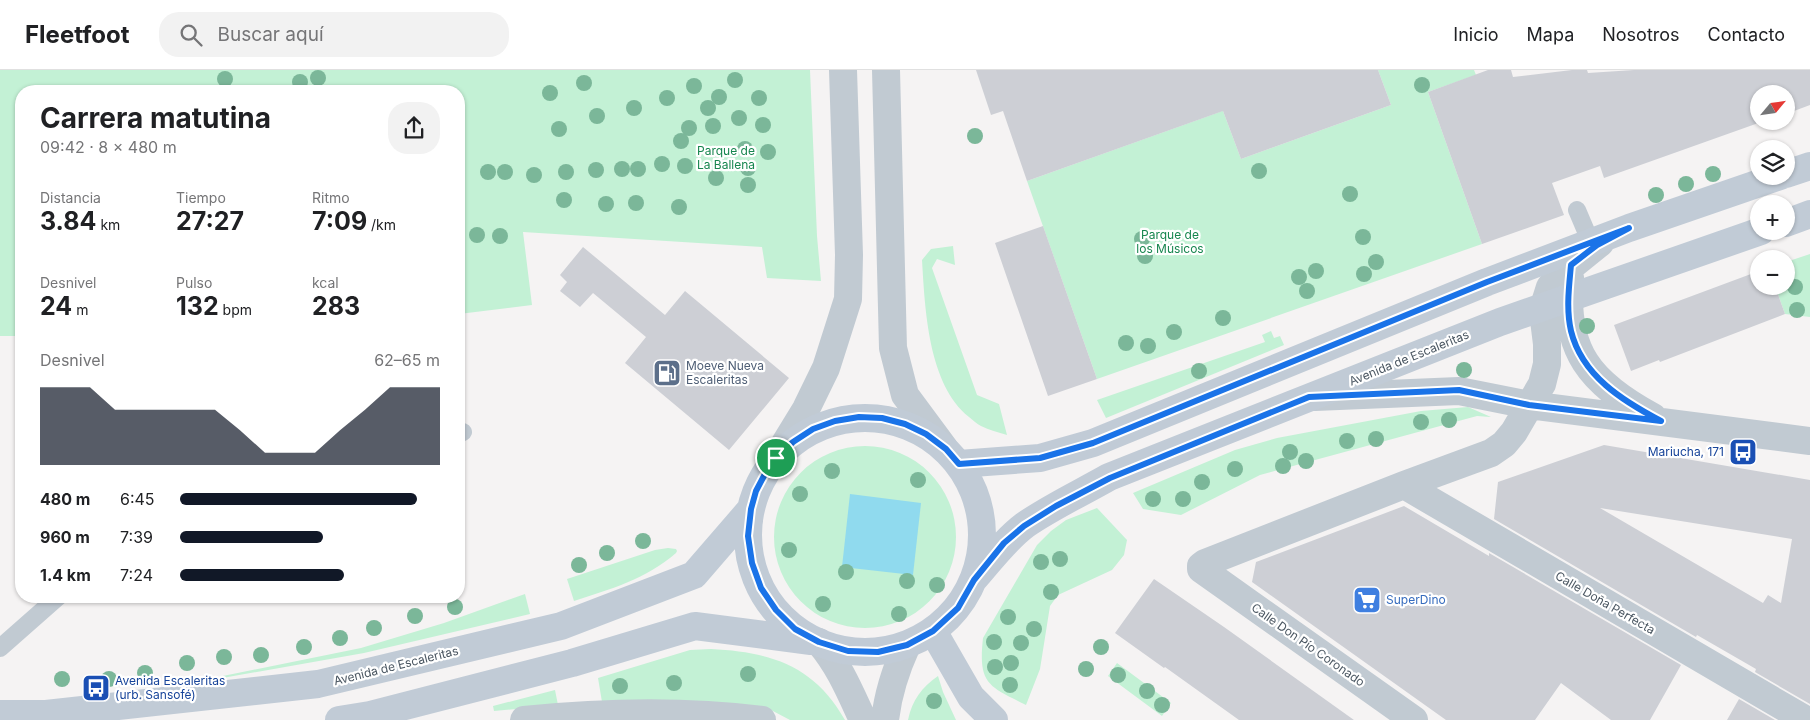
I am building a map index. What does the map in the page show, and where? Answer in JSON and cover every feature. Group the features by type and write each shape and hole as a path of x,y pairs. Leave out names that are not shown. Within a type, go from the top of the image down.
{"street":[{"path":"843,70 849,255 848,299 826,368 806,409 756,491 751,509 748,536 752,563 761,588 776,610 795,629 819,642 832,657 863,720"},
{"path":"339,720 382,717 695,626 819,642 848,651 878,652 907,645 933,631 958,608 974,580 983,540 977,500 952,456 905,395 893,348 886,70"},
{"path":"1795,171 1810,166"},
{"path":"776,458 793,442 813,429 835,421 859,417 882,418 905,424 926,434 952,456 1040,458 1093,443 1487,282 1629,228 1754,185"},
{"path":"1795,220 1810,214"},
{"path":"1629,228 1597,245 1558,276 1550,287 1571,330 1578,350 1589,368 1607,388 1632,406 1661,421"},
{"name":"Avenida de Escaleritas","path":"974,580 1024,526 1056,506 1110,478 1500,322 1750,235"},
{"path":"1404,485 1491,453 1504,444 1514,432 1542,384 1547,364 1544,320 1556,302"},
{"path":"1309,397 1459,390 1529,405 1810,441"},
{"name":"Calle Don Pío Coronado","path":"1404,485 1205,563 1201,566 1201,569 1414,720"},
{"name":"Calle Doña Perfecta","path":"1404,485 1806,720"},
{"name":"Avenida de Escaleritas","path":"0,714 46,714 318,684 560,626 694,575 751,509"},
{"path":"933,631 971,697 994,720"},
{"path":"885,720 887,701 892,683 907,645"},
{"path":"524,720 583,714 719,715 762,720"}],"lane":[{"path":"1577,210 1591,243"},
{"path":"0,648 51,603"}],"green space":[{"name":"Parque de La Ballena","path":"0,70 810,70 817,236 821,281 767,278 762,247 523,232 532,305 465,313 465,85 15,85 15,336 0,336"},
{"name":"Parque de los Músicos","path":"1326,70 1223,111 1241,159 1391,105 1378,70 1474,70 1476,75 1428,92 1482,244 1097,379 1027,181 1217,113"},
{"path":"953,246 955,265 937,259 932,268 977,395 999,404 1007,435 981,426 969,417 955,403 937,366 927,323 922,260 931,249"},
{"path":"1810,254 1810,317 1785,314 1778,295 1795,295 1795,259"},
{"path":"1271,331 1274,338 1280,336 1284,345 1106,418 1097,400 1265,342 1262,335"},
{"path":"1468,407 1491,417 1477,416 1260,475 1181,515 1143,509 1133,493 1235,450 1277,438 1421,411"},
{"path":"865,446 883,448 900,453 923,467 935,479 949,502 954,519 956,537 954,555 949,572 935,595 923,607 900,621 883,626 865,628 847,626 830,621 807,607 795,595 781,572 776,555 774,537 776,519 781,502 795,479 807,467 830,453 847,448"},
{"path":"1097,508 1127,540 1124,555 1112,570 1058,595 1050,606 1040,669 1026,705 994,688 988,682 982,665 983,638 1037,545 1066,520"},
{"path":"676,549 677,551 653,570 628,582 574,601 567,579 655,550"},
{"path":"525,594 530,614 364,653 208,679 361,648 444,623"},
{"path":"711,649 752,654 771,658 789,665 805,674 819,686 833,701 845,720 790,720 771,710 762,708 603,708 598,678 690,650"},
{"path":"1117,663 1171,703 1162,716 1108,676"},
{"path":"938,676 956,720 908,720 918,695"},
{"path":"555,690 558,705 494,711 493,706"}],"water":[{"path":"850,494 921,503 913,575 842,567"}],"building":[{"path":"976,70 1378,70 1391,105 1241,159 1223,111 1027,181 1003,111 991,115"},
{"path":"1488,70 1511,70 1513,77 1572,70 1587,70 1588,73 1634,70 1810,70 1810,105 1795,111 1795,85 1750,85 1750,126 1604,178 1600,166 1552,183 1564,215 1482,244 1428,92"},
{"path":"1043,226 1097,379 1048,396 995,243"},
{"path":"583,247 665,315 685,291 789,378 729,450 625,363 646,337 593,293 580,307 560,291 567,282 560,275"},
{"path":"1750,274 1750,295 1778,295 1785,314 1660,362 1659,360 1631,371 1614,325"},
{"path":"1604,445 1810,480 1810,704 1755,672 1756,669 1697,635 1696,637 1494,519 1498,482","holes":["1600,508 1792,539 1781,603 1768,595 1763,603"]},
{"path":"1404,506 1489,556 1489,553 1681,665 1650,720 1611,720 1561,683 1535,720 1446,720 1252,582 1256,562"},
{"path":"1154,579 1354,720 1239,720 1164,668 1115,633"},
{"path":"1739,699 1775,720 1727,720"}],"place":[{"name":"Moeve Nueva Escaleritas","path":"667,373"},
{"name":"Mariucha, 171","path":"1743,452"},
{"name":"SuperDino","path":"1367,600"},
{"name":"Avenida Escaleritas (urb. Sansofé)","path":"96,688"}],"route":[{"path":"1629,228 1597,245 1571,265 1568,298 1571,330 1578,350 1589,368 1607,388 1632,406 1661,421 1529,405 1459,390 1309,397 1110,478 1056,506 1024,526 1004,543 974,580 958,608 933,631 907,645 878,652 848,651 819,642 795,629 776,610 761,588 752,563 748,536 751,509 756,491 776,458 793,442 813,429 835,421 859,417 882,418 905,424 926,434 946,449 959,464 1040,458 1093,443 1487,282 1629,228"}]}
